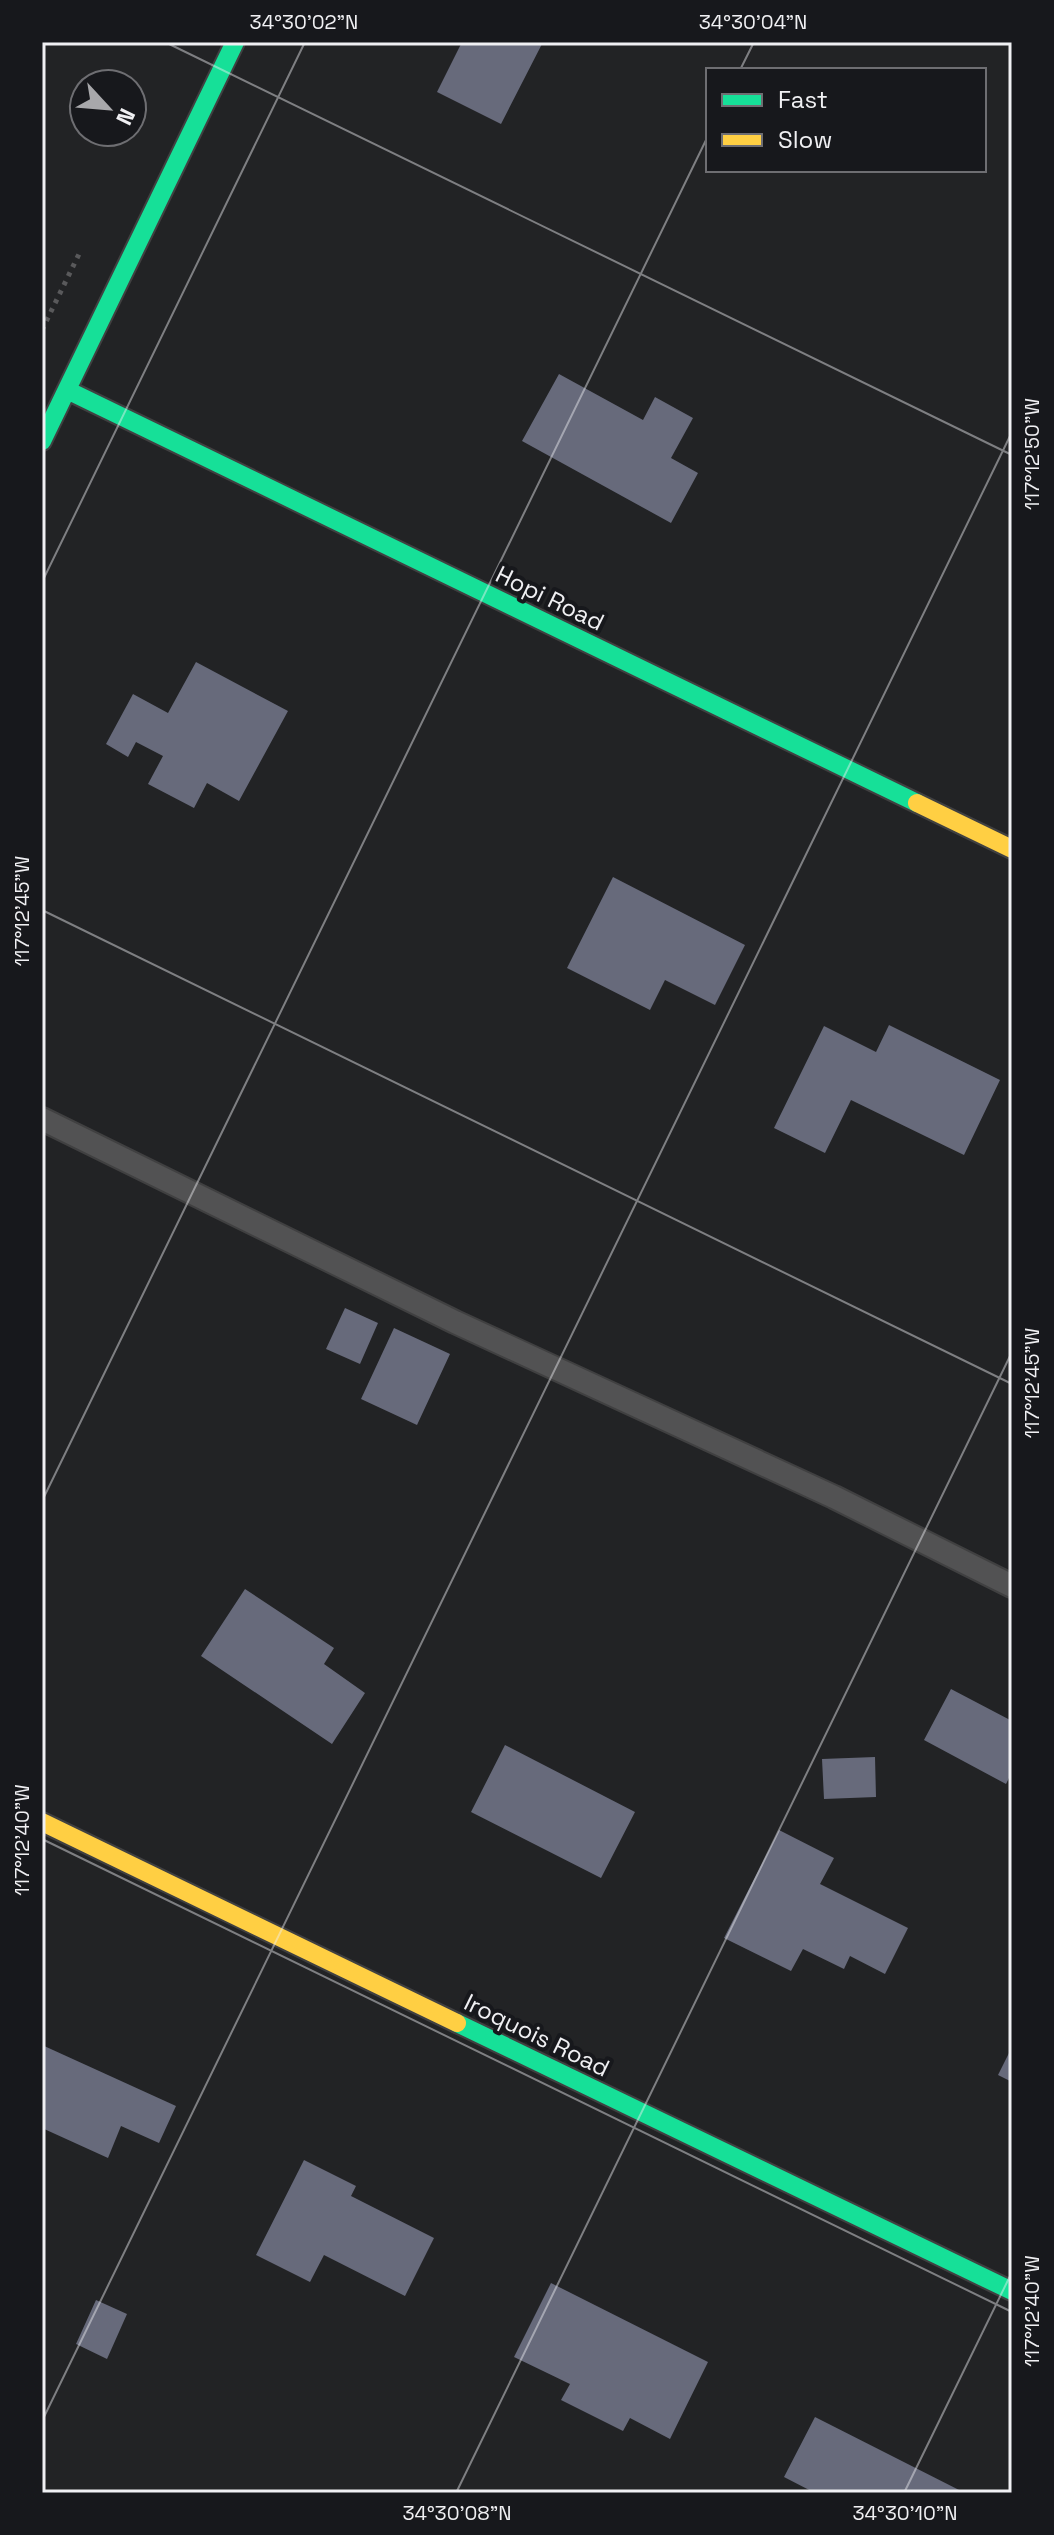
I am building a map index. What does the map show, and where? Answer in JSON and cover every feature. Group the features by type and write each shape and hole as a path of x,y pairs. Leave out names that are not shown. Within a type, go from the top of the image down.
{"street":[{"path":"42,441 235,42"},
{"name":"Hopi Road","path":"67,390 1012,849"},
{"name":"Iroquois Road","path":"42,1822 1012,2291"}],"lane":[{"path":"42,1119 455,1322 834,1497 1012,1586"}],"building":[{"path":"462,42 543,42 501,124 437,92"},
{"path":"559,374 643,420 655,397 693,418 671,458 698,473 671,523 522,441"},
{"path":"196,662 288,711 239,801 207,783 194,808 148,784 163,756 136,742 128,757 106,744 133,694 168,713"},
{"path":"613,877 745,945 715,1005 665,980 650,1010 567,968"},
{"path":"889,1025 1000,1080 964,1155 851,1100 825,1153 774,1128 824,1026 876,1052"},
{"path":"345,1308 378,1323 360,1364 326,1349"},
{"path":"394,1328 450,1354 417,1425 361,1399"},
{"path":"245,1589 334,1648 324,1664 365,1693 332,1744 201,1656"},
{"path":"951,1689 1012,1721 1012,1772 1006,1784 924,1740"},
{"path":"505,1745 635,1812 601,1878 471,1812"},
{"path":"875,1757 876,1797 824,1799 822,1759"},
{"path":"779,1830 834,1858 820,1884 908,1928 885,1974 850,1956 844,1969 803,1949 791,1971 724,1938"},
{"path":"42,2045 176,2106 159,2143 121,2126 108,2158 42,2128"},
{"path":"1012,2047 1012,2082 998,2075"},
{"path":"304,2160 356,2186 351,2196 434,2238 405,2296 324,2255 310,2282 256,2255"},
{"path":"551,2283 708,2362 670,2439 630,2418 623,2431 561,2400 570,2384 514,2357"},
{"path":"96,2300 127,2314 107,2359 76,2344"},
{"path":"815,2417 965,2493 815,2493 784,2477"}],"traffic: fast":[{"path":"42,441 235,42"},
{"path":"67,390 917,803"},
{"path":"457,2023 1012,2291"}],"traffic: slow":[{"path":"917,803 1012,849"},
{"path":"42,1822 457,2023"}]}
